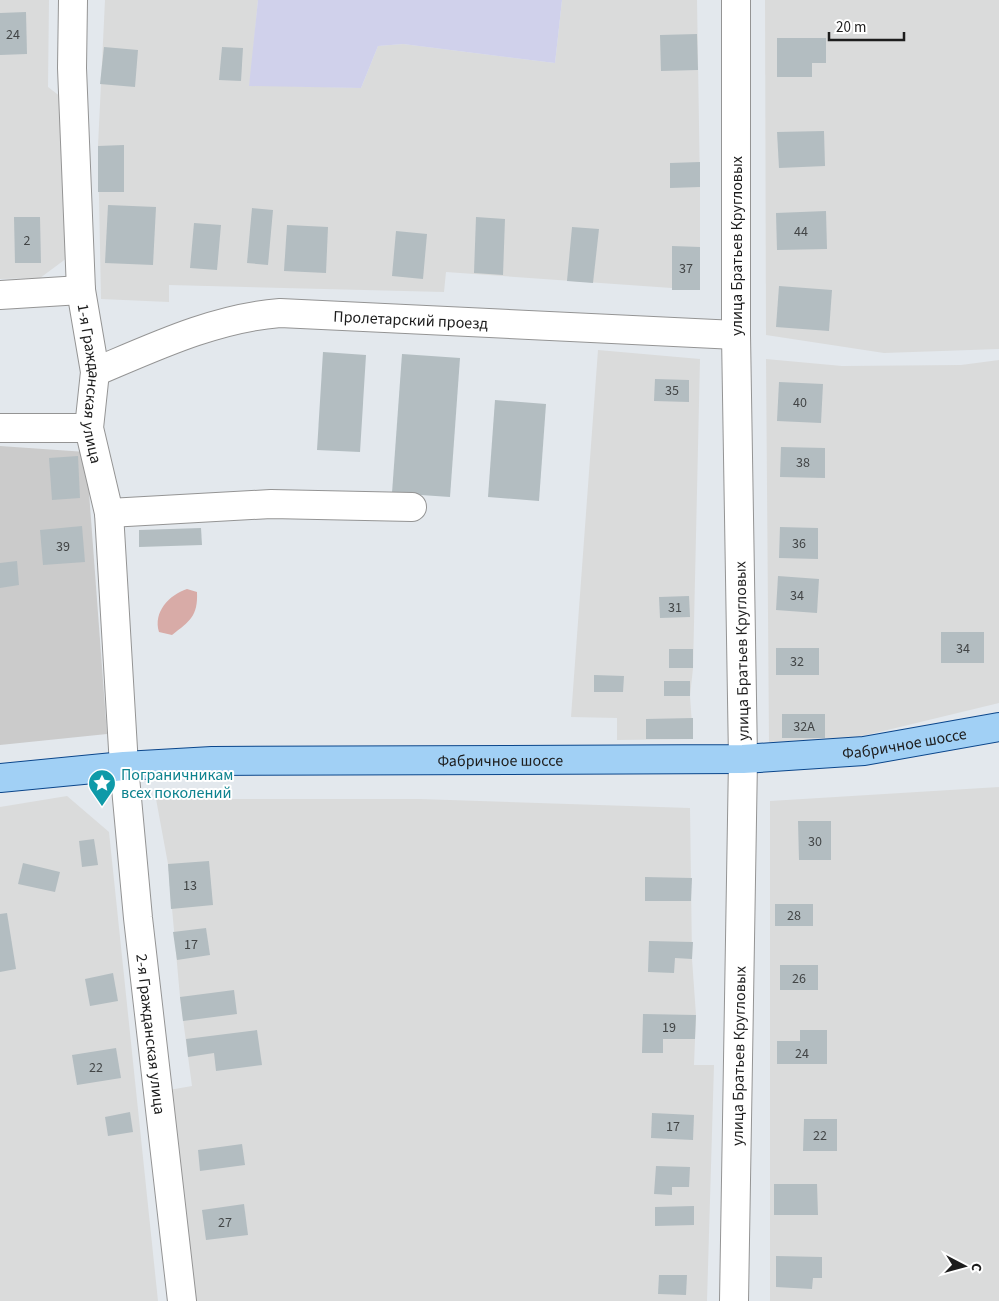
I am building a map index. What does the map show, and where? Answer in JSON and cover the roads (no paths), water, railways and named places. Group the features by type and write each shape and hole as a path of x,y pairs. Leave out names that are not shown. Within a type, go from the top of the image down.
{"main road":[{"name":"Фабричное шоссе","path":"0,778 124,766 212,761 743,759 864,751 999,726"}],"street":[{"name":"1-я Гражданская улица","path":"73,0 72,68 81,290 94,372 89,428 109,513 124,766"},
{"name":"улица Братьев Кругловых","path":"734,1301 743,759 736,335 736,0"},
{"path":"0,295 81,290"},
{"name":"Пролетарский проезд","path":"94,372 172,340 248,315 280,313 736,335"},
{"path":"0,428 89,428"},
{"path":"109,513 271,504 412,507"},
{"name":"2-я Гражданская улица","path":"124,766 138,918 182,1301"}],"place":[{"name":"Пограничникам всех поколений","path":"102,807"}]}
